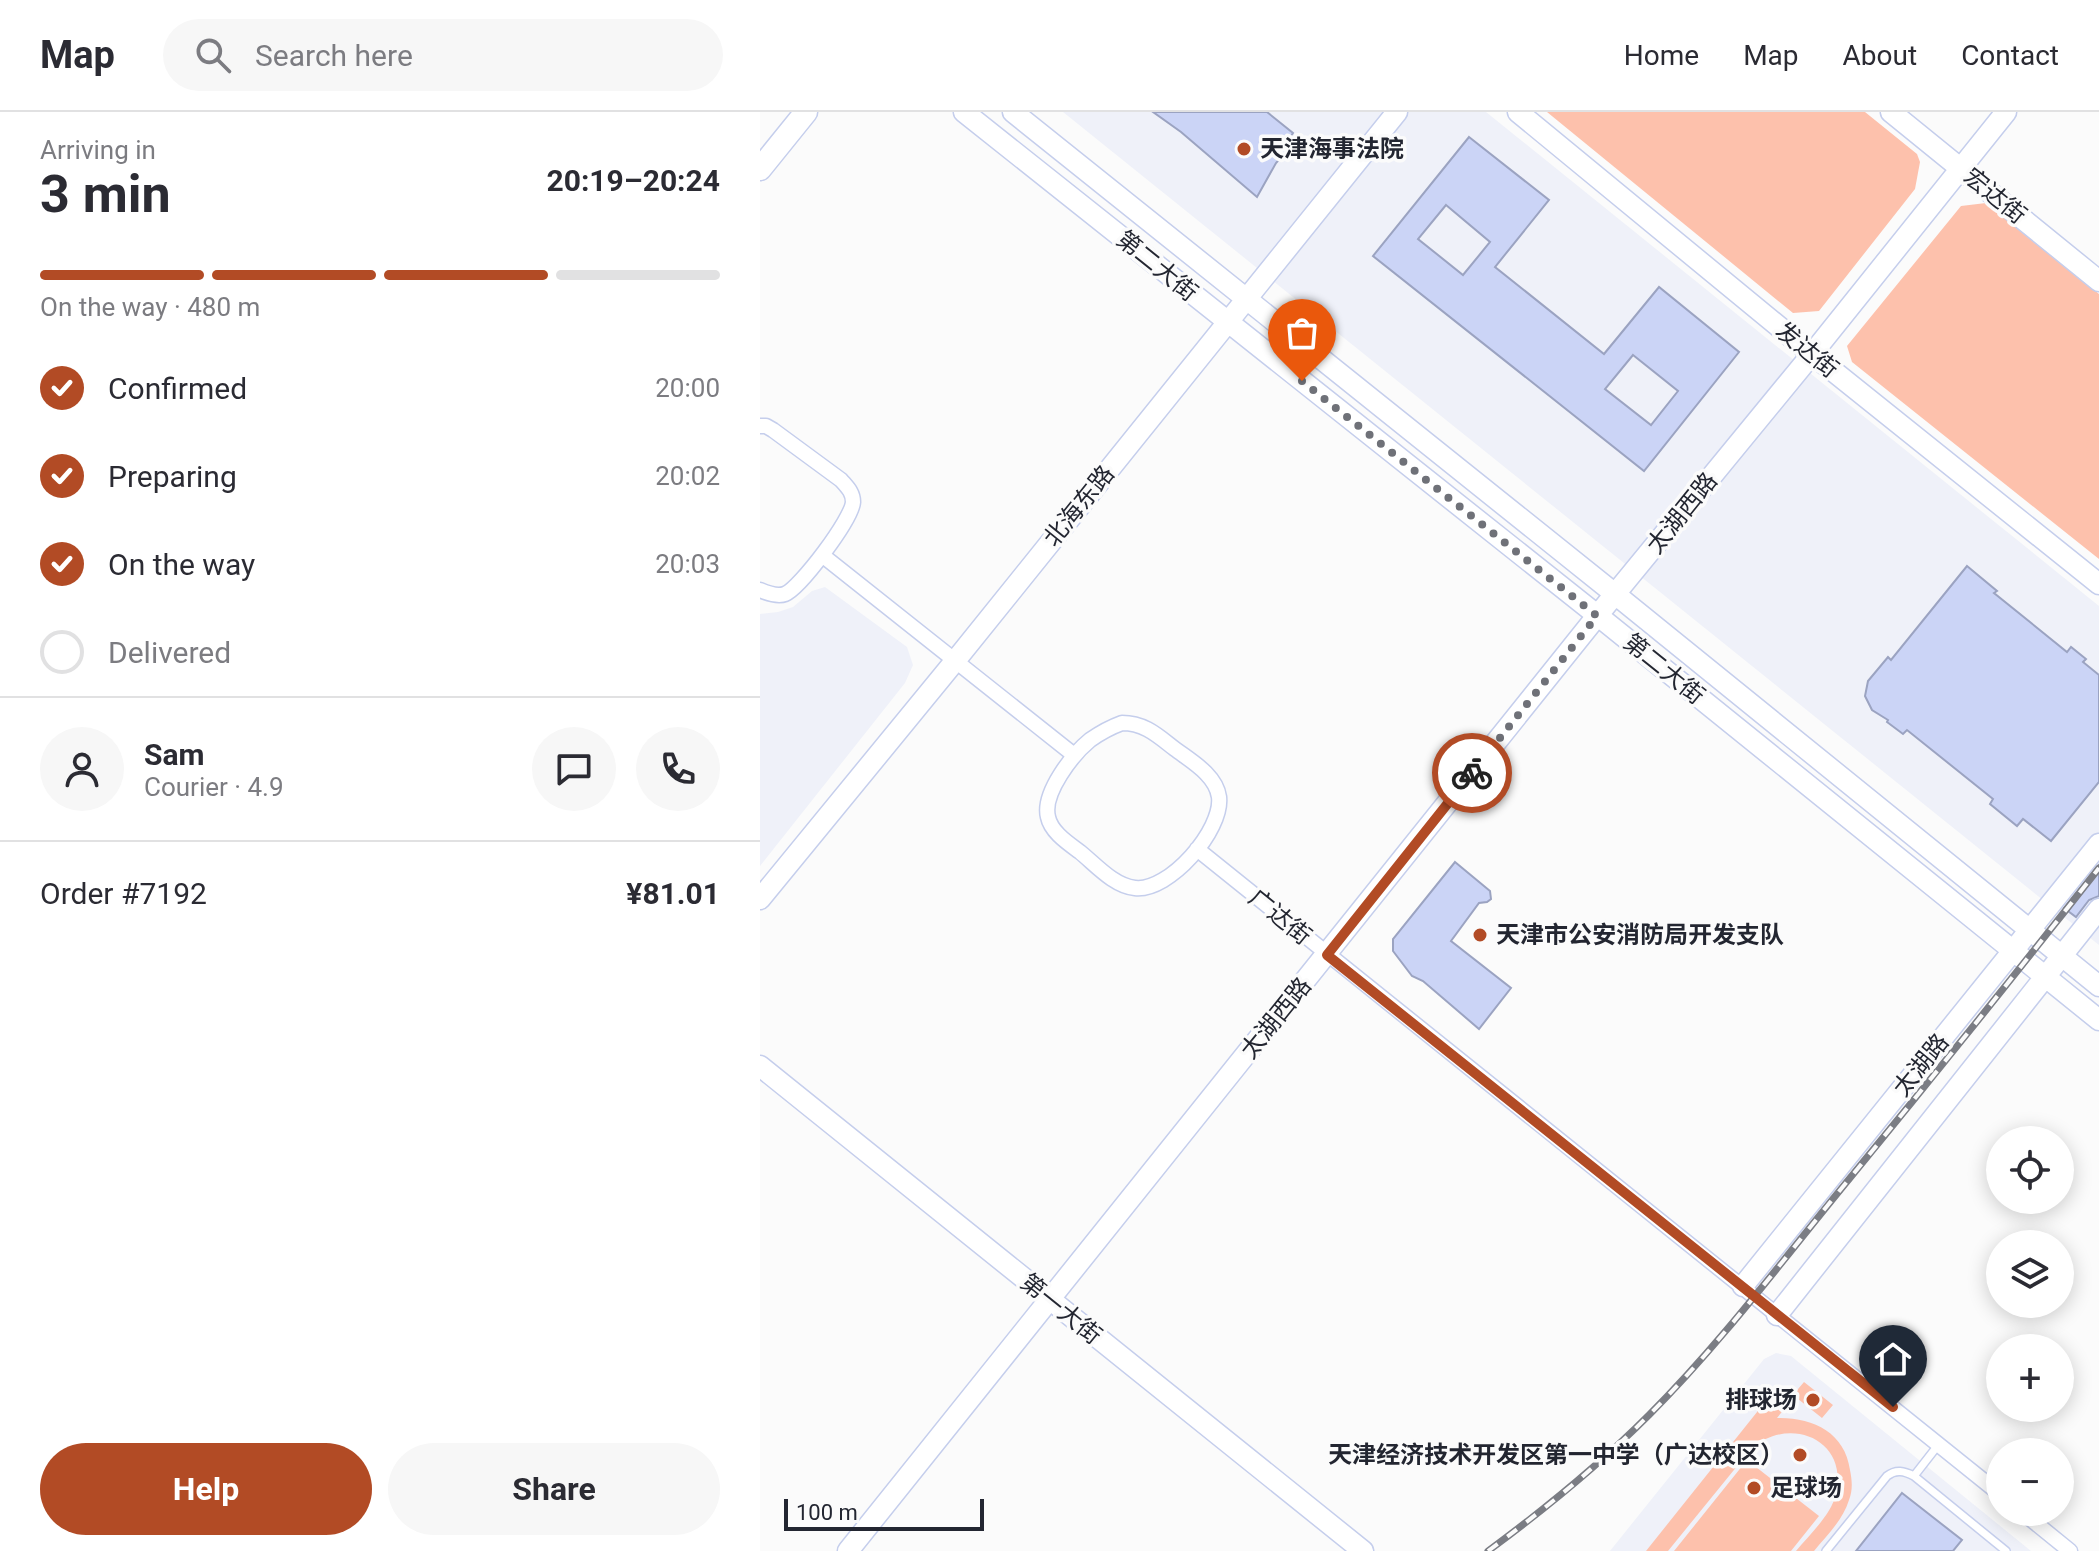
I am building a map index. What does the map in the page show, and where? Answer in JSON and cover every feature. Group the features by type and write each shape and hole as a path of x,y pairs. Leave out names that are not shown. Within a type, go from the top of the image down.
{"main road":[{"path":"760,169 806,112"},
{"name":"第二大街","path":"964,112 2099,1020"},
{"name":"第二大街","path":"1013,112 2099,986"},
{"name":"北海东路","path":"760,899 1397,112"},
{"name":"发达街","path":"1518,112 2099,584"},
{"name":"宏达街","path":"1891,112 2099,281"},
{"name":"太湖西路","path":"860,1551 1050,1307 1816,357 2006,112"},
{"name":"太湖路","path":"1743,1286 2099,844"},
{"name":"太湖路","path":"1777,1315 2099,909"},
{"name":"第一大街","path":"760,1066 1344,1551"},
{"name":"第一大街","path":"760,1081 1363,1551"},
{"name":"太湖西路","path":"848,1551 1050,1307"}],"street":[{"path":"760,426 773,430 841,480 850,490 853,501 850,513 822,555 785,594 760,590"},
{"path":"822,555 1074,755"},
{"path":"1122,723 1133,723 1152,731 1215,784 1219,797 1218,810 1211,829 1197,849 1161,882 1137,889 1116,881 1054,830 1048,819 1046,805 1050,794 1074,755 1100,734 1122,723"},
{"name":"广达街","path":"1197,849 1986,1483"},
{"path":"2039,1526 2070,1551"}],"lane":[{"path":"1914,1476 1939,1444"},
{"path":"1826,1551 1887,1476 1900,1471 1914,1476 2006,1551"}],"shaded area":[{"path":"1063,112 1486,112 2099,606 2099,945"},
{"path":"1547,112 1865,112 1917,154 1920,162 1915,189 1819,311 1793,313"},
{"path":"1986,203 2099,294 2099,559 1852,362 1847,346 1961,206"},
{"path":"825,587 907,647 913,665 905,683 760,866 760,614 793,607 812,591"},
{"name":"天津经济技术开发区第一中学（广达校区）","path":"1776,1353 1791,1356 1986,1514 1986,1526 2000,1526 2031,1551 1610,1551 1764,1359"},
{"name":"排球场","path":"1804,1382 1833,1405 1822,1418 1793,1395"},
{"path":"1773,1392 1788,1404 1777,1418 1802,1420 1825,1429 1847,1457 1851,1492 1843,1514 1834,1527 1814,1551 1796,1551 1830,1509 1836,1494 1838,1475 1834,1459 1813,1438 1782,1434 1766,1439 1751,1449 1668,1551 1646,1551"},
{"name":"足球场","path":"1747,1460 1819,1516 1791,1551 1674,1551"}],"building":[{"name":"天津海事法院","path":"1153,112 1267,112 1293,133 1290,138 1295,141 1276,163 1257,197"},
{"path":"1469,137 1549,200 1495,267 1604,354 1659,287 1739,352 1644,471 1373,256","holes":["1446,205 1490,242 1463,275 1418,239","1633,355 1678,391 1651,425 1605,389"]},
{"path":"1967,566 1997,591 1994,593 2067,652 2071,647 2086,659 2083,662 2099,675 2099,782 2051,841 2023,819 2017,826 1990,804 1993,799 1907,730 1903,734 1872,710 1865,696 1868,681 1888,657 1891,660"},
{"path":"1455,862 1490,891 1491,899 1479,903 1451,941 1511,988 1479,1029 1423,981 1412,976 1393,951 1393,939"},
{"path":"2099,865 2099,896 2089,900 2076,917 2064,908"},
{"path":"1902,1493 1962,1540 1953,1551 1856,1551"}],"railway":[{"path":"1488,1551 1551,1503 1611,1451 1700,1361 2099,868"}],"way so far":[{"path":"1302,381 1597,616 1472,773"}],"place":[{"name":"天津海事法院","path":"1244,149"},
{"name":"天津市公安消防局开发支队","path":"1480,935"},
{"name":"排球场","path":"1813,1400"},
{"name":"天津经济技术开发区第一中学（广达校区）","path":"1800,1455"},
{"name":"足球场","path":"1754,1488"}],"route":[{"path":"1472,773 1327,955 1893,1407"}]}
